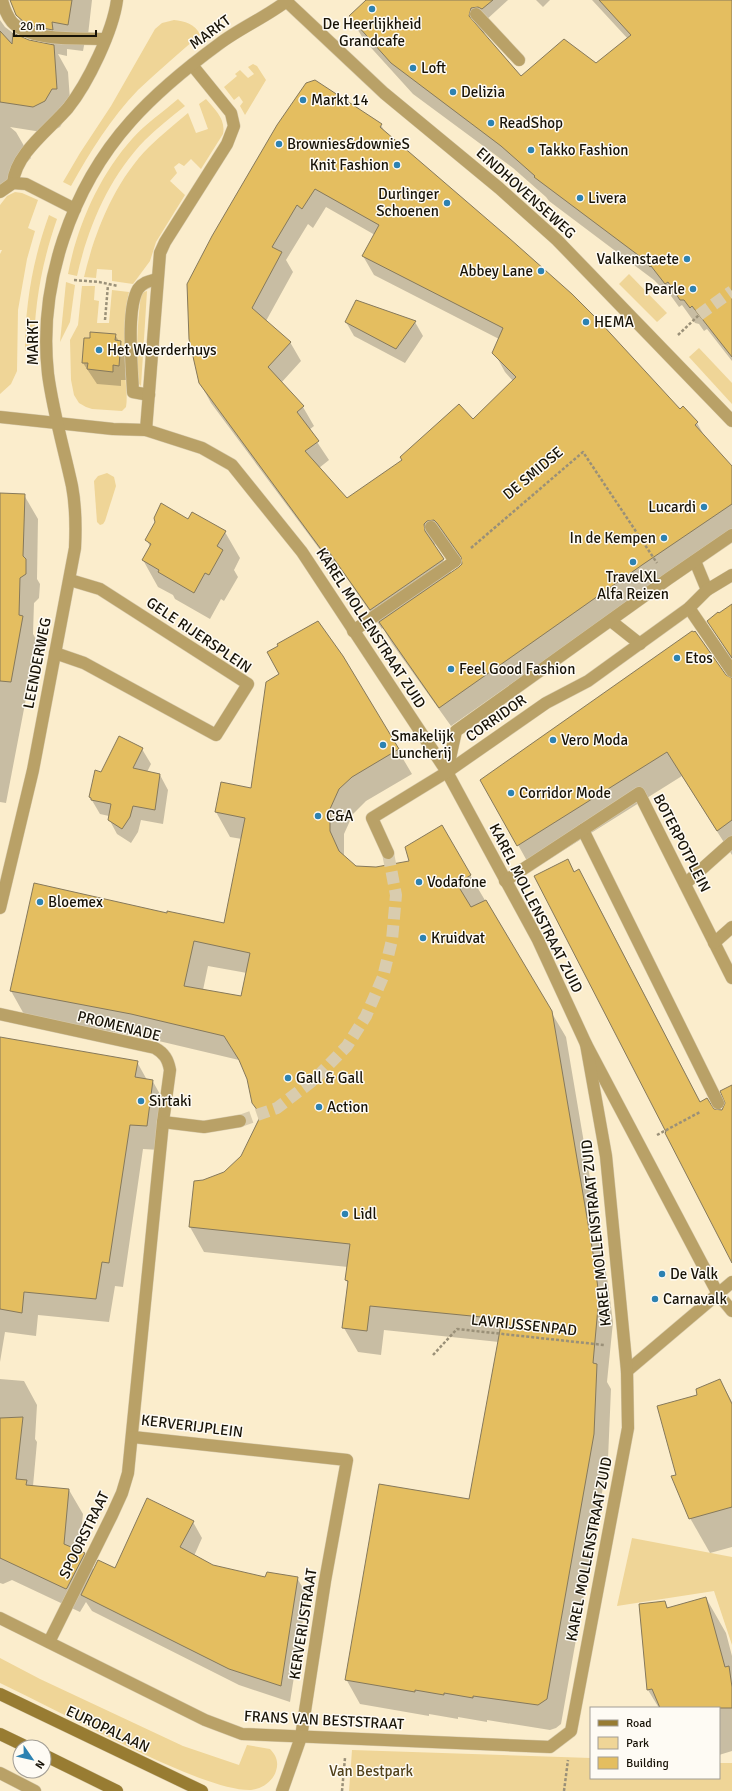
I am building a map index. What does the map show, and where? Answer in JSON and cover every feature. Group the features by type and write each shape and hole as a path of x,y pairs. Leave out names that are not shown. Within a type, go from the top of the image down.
{"main road":[{"name":"EUROPALAAN","path":"0,1694 202,1791"},
{"path":"0,1734 12,1740"},
{"path":"52,1759 117,1791"}],"street":[{"path":"2,0 4,10 13,23 30,33 46,36 105,39"},
{"path":"13,183 21,158 69,107 90,72 116,10 116,0"},
{"name":"MARKT","path":"56,422 48,374 47,342 49,308 54,275 64,238 75,209 90,177 109,147 131,120 192,65 220,43 286,1"},
{"name":"EINDHOVENSEWEG","path":"286,1 384,93 499,188 557,240 732,421"},
{"path":"476,14 519,60"},
{"name":"MARKT","path":"146,430 160,253 165,242 227,144 234,126 231,113 192,65"},
{"path":"0,192 13,183 26,184 75,209"},
{"path":"149,395 133,392 131,354 132,312 134,299 139,288 147,282 157,279"},
{"path":"0,418 56,422"},
{"name":"KAREL MOLLENSTRAAT ZUID","path":"56,422 113,429 146,430 202,448 232,465 302,552 447,772 538,940 586,1044 718,1294 732,1311"},
{"name":"LEENDERWEG","path":"0,908 33,770 75,548 76,521 72,487 56,422"},
{"path":"353,631 455,561 431,527"},
{"name":"CORRIDOR","path":"447,772 456,731 668,579 732,536"},
{"path":"695,561 707,590"},
{"name":"CORRIDOR","path":"447,772 546,702 588,681 689,608 707,590 732,575"},
{"name":"GELE RIJERSPLEIN","path":"55,653 84,663 216,735 248,684 100,589 70,580"},
{"path":"689,608 732,671"},
{"path":"611,621 640,644"},
{"path":"388,852 372,818 447,772"},
{"name":"BOTERPOTPLEIN","path":"505,881 639,793 732,978"},
{"path":"583,830 718,1103"},
{"path":"685,884 732,842"},
{"path":"714,942 732,927"},
{"name":"PROMENADE","path":"0,1014 155,1048 163,1053 169,1063 170,1070 163,1122 152,1240"},
{"name":"KAREL MOLLENSTRAAT ZUID","path":"571,1731 628,1428 627,1371 606,1156 586,1044"},
{"path":"163,1122 204,1127 240,1121"},
{"name":"KERVERIJPLEIN","path":"152,1240 133,1437 347,1460"},
{"path":"627,1371 732,1282"},
{"name":"SPOORSTRAAT","path":"49,1642 122,1493 128,1473 133,1437"},
{"name":"KERVERIJSTRAAT","path":"282,1791 301,1737 325,1581 347,1460"},
{"name":"FRANS VAN BESTSTRAAT","path":"0,1618 205,1720 242,1734 550,1747 571,1731"},
{"path":"0,1773 35,1791"}],"path":[{"path":"54,275 82,282 99,282 139,288"},
{"path":"105,320 108,284"},
{"path":"663,349 699,315"},
{"name":"DE SMIDSE","path":"455,561 583,452 668,579"},
{"path":"639,1144 718,1103"},
{"name":"LAVRIJSSENPAD","path":"433,1355 456,1329 624,1347"},
{"path":"342,1791 347,1738"}],"green space":[{"path":"174,20 186,22 193,26 200,35 153,76 128,101 102,136 71,186 63,182 111,106 155,29 162,23"},
{"path":"253,64 257,66 266,80 245,115 240,106 243,102 239,96 234,100 224,87 237,76 235,74 240,70 248,78 254,74 248,67"},
{"path":"178,99 185,106 145,140 132,154 121,170 111,186 94,221 87,239 77,276 68,274 77,238 91,202 109,169 132,139 148,123"},
{"path":"206,99 221,119 224,129 223,134 201,169 191,159 184,166 179,163 174,167 177,173 170,181 185,195 156,242 150,261 133,284 112,281 112,270 97,269 96,278 84,277 100,225 116,191 126,175 149,147 188,113 196,133 208,129 199,104"},
{"path":"15,192 22,193 38,200 28,228 35,231 27,259 18,310 17,371 11,384 0,394 0,254 2,250 0,250 0,205 7,196"},
{"path":"49,215 57,219 47,251 37,300 34,351 25,351 26,316 34,265"},
{"path":"629,274 667,313 657,322 619,284"},
{"path":"66,282 75,285 70,322 60,342"},
{"path":"82,286 95,286 94,300 99,301 97,323 109,323 112,290 129,292 124,331 127,402 126,407 122,411 92,409 86,407 79,403 74,395 71,380 70,340 78,325"},
{"path":"147,291 141,386 139,384 138,373 138,328 141,295"},
{"path":"699,348 732,383 732,404 689,357"},
{"path":"107,473 114,477 116,486 105,521 100,525 97,522 94,481 98,476"},
{"path":"632,1538 732,1557 732,1645 714,1591 617,1606"},
{"path":"0,1658 40,1679 183,1746 239,1765 247,1745 270,1749 277,1762 275,1775 266,1784 251,1790 236,1789 218,1784 177,1769 104,1735 0,1683"},
{"name":"Van Bestpark","path":"352,1750 590,1758 590,1779 720,1779 720,1763 732,1763 732,1791 349,1791"}],"building":[{"path":"10,0 72,0 68,25 52,22 53,30 33,26 24,22 16,15"},
{"path":"366,0 493,0 482,9 478,7 471,8 469,16 521,76 564,39 596,63 631,35 599,0 732,0 732,357 692,306 690,308 684,300 680,300 668,282 665,284 651,266 650,267 642,258 534,177 535,176 501,146 391,63 349,16"},
{"path":"0,31 12,44 13,33 29,40 54,45 57,89 52,89 45,101 33,107 0,102"},
{"path":"315,80 382,124 380,127 572,294 680,409 683,406 698,422 695,425 732,466 732,504 642,565 439,708 379,622 459,567 462,564 461,557 437,523 434,520 427,521 424,524 425,531 444,559 370,610 327,549 323,552 199,383 189,339 187,284 212,236 277,125 306,83","holes":["315,189 379,225 362,256 503,328 492,353 516,377 473,419 459,404 400,457 402,460 347,498 305,451 319,441 297,412 304,406 268,367 291,342 252,308 282,252 272,247 297,205 302,209"]},
{"path":"356,300 416,321 396,349 345,322"},
{"name":"Het Weerderhuys","path":"90,332 116,334 115,340 121,341 119,366 113,365 113,372 87,369 88,363 82,363 84,338 90,338"},
{"path":"0,493 25,494 23,556 26,559 26,574 20,578 19,615 23,616 11,682 0,681"},
{"path":"161,503 188,519 192,512 226,531 217,546 223,550 209,575 205,573 194,593 158,572 159,570 142,560 151,544 145,540 155,522 154,518"},
{"path":"732,604 732,658 707,621 718,612 719,613"},
{"path":"318,621 343,656 399,749 352,777 339,789 330,809 330,831 339,851 356,866 376,867 409,861 405,847 442,825 471,875 457,884 471,907 486,900 552,1011 599,1296 593,1363 597,1364 594,1434 547,1699 538,1705 473,1696 473,1698 415,1690 415,1692 345,1680 379,1484 469,1499 502,1319 370,1306 367,1331 342,1328 348,1281 345,1280 350,1244 189,1227 194,1181 203,1180 224,1172 241,1156 261,1115 252,1103 247,1079 239,1060 224,1036 131,1014 10,991 34,883 167,913 167,911 224,923 245,818 215,812 221,782 251,788 266,682 279,674 267,652 278,646 277,644","holes":["194,941 250,953 241,996 184,986"]},
{"path":"692,631 695,631 726,675 732,678 732,820 717,831 667,752 517,846 480,780"},
{"path":"119,736 143,748 133,768 160,774 155,810 133,806 130,817 122,829 108,820 111,804 91,800 89,797 95,770 101,772"},
{"path":"568,859 574,872 579,869 700,1102 707,1098 714,1109 722,1110 725,1103 720,1091 732,1085 732,1263 534,876"},
{"path":"0,1037 138,1061 135,1077 153,1080 147,1126 130,1125 109,1263 102,1262 96,1299 24,1292 22,1313 0,1309"},
{"path":"720,1379 732,1404 732,1507 689,1519 671,1476 676,1475 657,1406 697,1395 696,1389"},
{"path":"23,1417 16,1479 27,1480 26,1485 69,1489 64,1544 85,1553 66,1589 0,1558 0,1418"},
{"path":"147,1498 194,1521 180,1547 213,1565 265,1577 267,1572 298,1577 281,1686 229,1669 81,1595 98,1560 115,1568"},
{"path":"706,1597 725,1667 729,1666 732,1687 732,1708 660,1707 652,1689 647,1690 639,1604 665,1601 667,1608"}],"tunnel":[{"path":"699,315 732,291"},
{"path":"240,1121 277,1108 315,1079 347,1046 366,1016 383,977 392,940 396,895 388,853"}],"place":[{"name":"De Heerlijkheid Grandcafe","path":"372,9"},
{"name":"Loft","path":"413,68"},
{"name":"Delizia","path":"453,92"},
{"name":"Markt 14","path":"303,100"},
{"name":"ReadShop","path":"491,123"},
{"name":"Brownies&downieS","path":"279,144"},
{"name":"Takko Fashion","path":"531,150"},
{"name":"Knit Fashion","path":"397,165"},
{"name":"Livera","path":"580,198"},
{"name":"Durlinger Schoenen","path":"447,203"},
{"name":"Valkenstaete","path":"687,259"},
{"name":"Abbey Lane","path":"541,271"},
{"name":"Pearle","path":"693,289"},
{"name":"HEMA","path":"586,322"},
{"name":"Het Weerderhuys","path":"99,350"},
{"name":"Lucardi","path":"704,507"},
{"name":"In de Kempen","path":"664,538"},
{"name":"TravelXL Alfa Reizen","path":"633,562"},
{"name":"Etos","path":"677,658"},
{"name":"Feel Good Fashion","path":"451,669"},
{"name":"Vero Moda","path":"553,740"},
{"name":"Smakelijk Luncherij","path":"383,745"},
{"name":"Corridor Mode","path":"511,793"},
{"name":"C&A","path":"318,816"},
{"name":"Vodafone","path":"419,882"},
{"name":"Bloemex","path":"40,902"},
{"name":"Kruidvat","path":"423,938"},
{"name":"Gall & Gall","path":"288,1078"},
{"name":"Sirtaki","path":"141,1101"},
{"name":"Action","path":"319,1107"},
{"name":"Lidl","path":"345,1214"},
{"name":"De Valk","path":"662,1274"},
{"name":"Carnavalk","path":"655,1299"}]}
